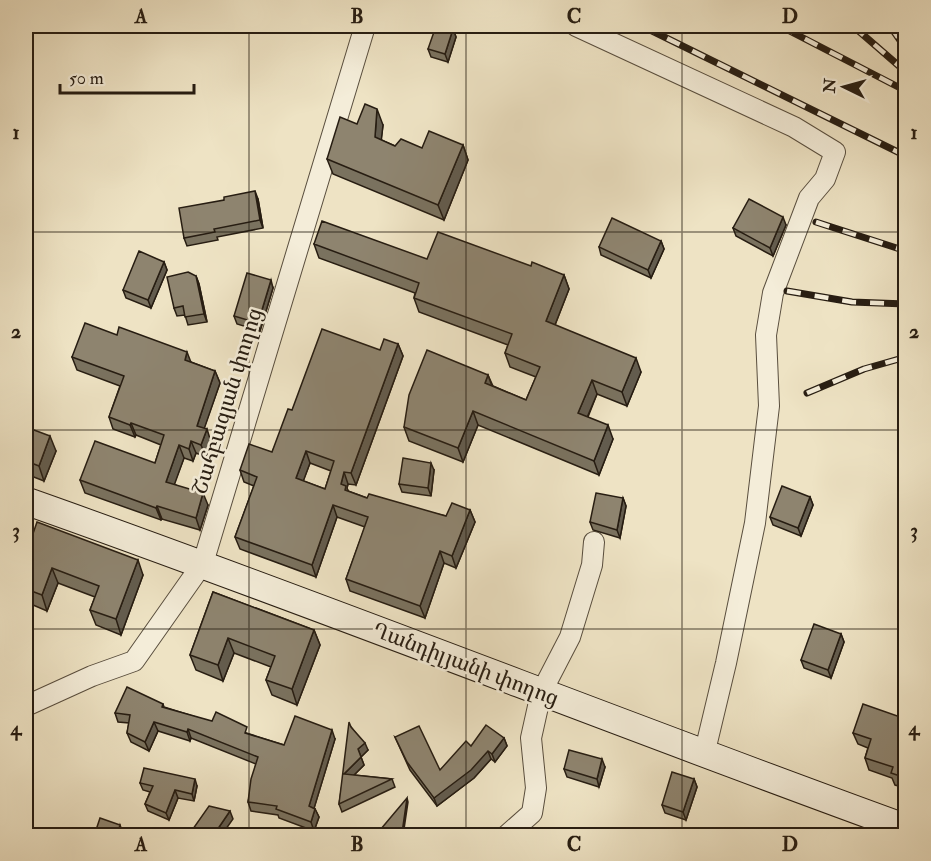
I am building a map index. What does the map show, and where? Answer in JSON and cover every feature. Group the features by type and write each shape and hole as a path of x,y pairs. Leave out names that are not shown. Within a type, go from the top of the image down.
{"main road":[{"name":"Ղանդիլյանի փողոց","path":"26,501 203,563 704,755 906,828"}],"street":[{"name":"Շահբազյան փողոց","path":"26,706 92,676 134,661 203,563 365,26"},
{"path":"576,26 794,127 835,152 825,179 808,198 773,293 766,335 769,406 755,524 704,755"},
{"path":"506,836 532,813 536,788 531,738 541,693 570,637 592,565 594,542"}],"building":[{"path":"436,26 453,29 445,54 428,49"},
{"path":"365,104 377,109 375,137 395,146 401,139 422,148 429,131 463,145 438,205 327,159 340,117 357,124"},
{"path":"255,191 260,220 214,229 215,232 184,238 179,208 224,200 224,197"},
{"path":"749,199 783,217 770,248 733,228"},
{"path":"612,218 661,241 648,270 599,247"},
{"path":"322,221 427,259 438,232 531,266 532,262 564,275 546,321 636,358 622,392 592,380 578,413 608,425 594,461 473,411 458,448 404,427 409,395 427,350 488,375 485,383 526,400 540,367 505,353 512,334 414,298 419,283 314,244"},
{"path":"139,251 164,262 148,300 123,290"},
{"path":"188,272 196,276 204,314 185,317 183,306 174,308 167,277"},
{"path":"247,273 271,280 258,323 234,316"},
{"path":"85,323 117,335 119,327 187,352 185,360 215,371 197,426 207,429 201,445 191,441 189,449 179,445 166,482 203,493 196,518 157,506 156,508 80,480 95,441 155,463 164,435 109,417 124,376 72,357"},
{"path":"322,329 380,350 384,339 398,344 351,473 344,472 341,484 346,486 345,490 367,498 369,494 446,516 452,503 470,510 452,556 440,551 420,606 346,579 368,517 333,505 312,565 235,537 257,477 240,470 249,444 272,452 288,409 292,410","holes":["306,451 334,461 325,489 296,478"]},
{"path":"26,427 50,436 39,466 26,461"},
{"path":"403,458 431,463 428,488 399,484"},
{"path":"782,486 810,497 798,528 770,517"},
{"path":"596,493 623,498 617,530 590,522"},
{"path":"37,522 138,560 116,619 90,610 99,586 52,568 42,595 26,589 26,554"},
{"path":"213,592 314,630 292,689 266,680 275,656 228,638 218,665 190,655"},
{"path":"814,624 841,634 828,670 801,660"},
{"path":"127,687 163,704 162,707 212,721 216,712 247,727 245,733 284,745 295,716 332,730 309,806 315,809 311,822 276,809 277,806 248,802 251,779 258,757 188,729 187,732 154,722 145,742 127,733 130,715 115,713"},
{"path":"863,704 906,719 906,778 891,773 893,767 865,758 871,739 853,733"},
{"path":"349,722 365,743 358,749 361,757 344,774 392,779 339,804"},
{"path":"486,725 504,738 492,754 488,751 471,770 434,798 407,762 395,737 419,726 440,770 466,741 471,746"},
{"path":"569,750 602,759 597,779 564,769"},
{"path":"144,768 195,779 192,794 175,790 166,813 145,804 153,786 140,783"},
{"path":"672,772 694,779 683,812 662,805"},
{"path":"407,798 402,833 405,836 375,836"},
{"path":"209,806 230,811 213,836 188,836"},
{"path":"100,818 120,825 117,836 94,836"},
{"path":"29,828 49,832 48,836 27,836"}],"railway":[{"path":"642,26 906,156"},
{"path":"780,26 906,91"},
{"path":"853,26 906,72"},
{"path":"890,26 906,49"},
{"path":"816,222 906,251"},
{"path":"787,291 852,302 906,304"},
{"path":"807,393 864,369 906,357"}]}
